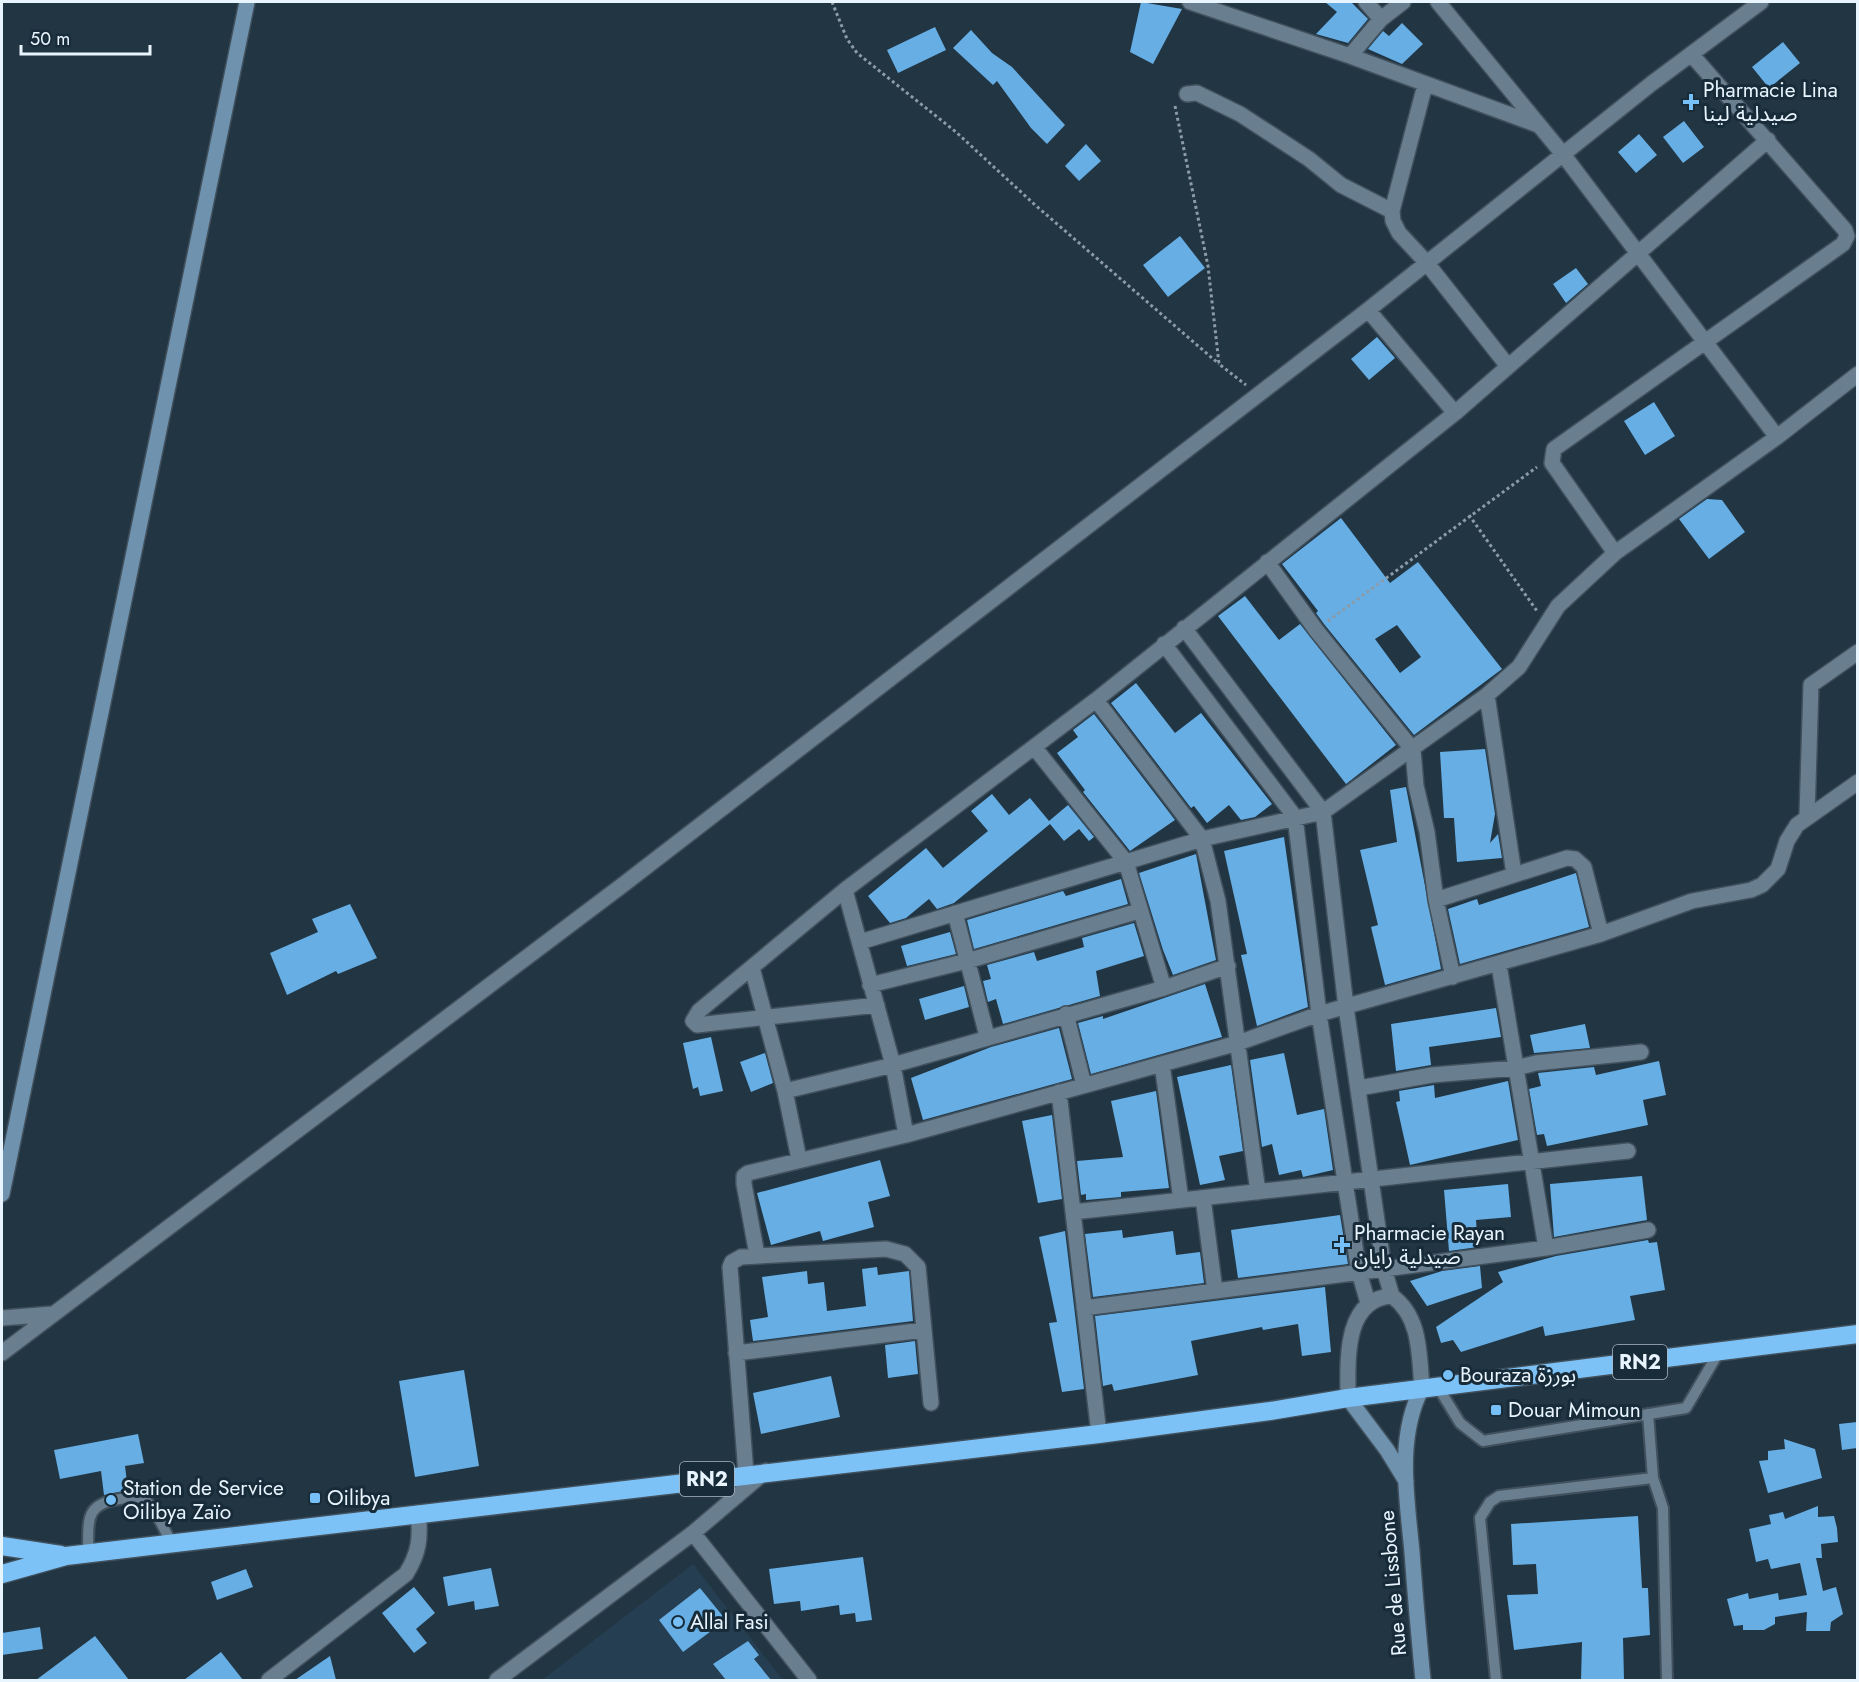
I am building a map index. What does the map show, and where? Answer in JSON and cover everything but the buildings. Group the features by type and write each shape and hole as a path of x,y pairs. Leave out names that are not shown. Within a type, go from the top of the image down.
{"highway":[{"name":"RN2","path":"2,1574 66,1556 171,1542 1099,1434 1348,1398 1857,1334"},
{"name":"RN2","path":"6,1544 66,1556"}],"street":[{"path":"2,1194 247,2"},
{"path":"1195,2 1540,125"},
{"path":"1366,2 1381,19"},
{"path":"1350,56 1381,19 1403,2"},
{"path":"1438,2 1562,153 1777,436"},
{"path":"2,1353 624,884 1368,310 1562,153 1761,2"},
{"path":"1615,553 1555,467 1551,457 1554,449 1846,241 1845,230 1691,54"},
{"path":"1425,85 1392,211 1393,221 1399,233 1426,262 1508,365"},
{"path":"1187,94 1197,93 1240,114 1309,159 1341,185 1392,211"},
{"path":"877,1005 697,1025 693,1021 699,1011 845,890 1096,700 1455,413 1768,140"},
{"path":"1368,310 1455,413"},
{"path":"860,942 1202,839 1323,812 1413,750 1487,695 1519,667 1558,606 1574,588 1615,553 1777,436 1857,374"},
{"path":"1267,562 1316,630 1413,750 1416,786 1427,832 1436,900 1453,977"},
{"path":"1184,628 1323,812 1346,1006 1384,1269 1392,1296"},
{"path":"1164,644 1295,817 1319,1014 1359,1272 1368,1303"},
{"path":"1807,816 1811,685 1857,652"},
{"path":"1487,695 1514,874"},
{"path":"1096,700 1202,839 1218,901 1258,1192"},
{"path":"1034,747 1126,862 1164,988"},
{"path":"757,1255 744,1176 754,1170 906,1135 1162,1064 1238,1042 1346,1006 1499,965 1601,934 1692,901 1751,890 1762,885 1778,869 1791,831 1807,816 1857,782"},
{"path":"1436,900 1567,858 1580,862 1601,934"},
{"path":"845,890 893,1065 906,1135"},
{"path":"870,985 967,961 1139,911"},
{"path":"956,913 987,1036"},
{"path":"1499,965 1546,1248"},
{"path":"785,1091 893,1065 987,1036 1164,988 1228,966"},
{"path":"752,968 785,1091 798,1159"},
{"path":"1066,1014 1084,1085"},
{"path":"1359,1088 1432,1075 1516,1068 1536,1063 1641,1052"},
{"path":"1162,1064 1181,1200"},
{"path":"1059,1092 1099,1434"},
{"path":"1073,1212 1628,1150"},
{"path":"1203,1198 1215,1291"},
{"path":"1084,1308 1546,1248 1647,1230"},
{"path":"746,1474 729,1267 736,1259 757,1255 886,1249 905,1254 918,1267 931,1403"},
{"path":"1406,1481 1387,1450 1348,1398 1348,1353 1354,1327 1361,1311 1368,1303 1380,1296 1392,1296 1401,1302 1411,1318 1430,1388"},
{"path":"2,1318 55,1314"},
{"path":"736,1353 924,1330"},
{"name":"Rue de Lissbone","path":"1423,1680 1406,1481 1406,1443 1414,1404 1430,1388"},
{"path":"497,1680 693,1533 766,1471"},
{"path":"268,1680 406,1574 418,1555 420,1537 418,1513"},
{"path":"693,1533 809,1680"}],"lane":[{"path":"1430,1388 1460,1423 1483,1441 1686,1408 1719,1352"},
{"path":"1648,1414 1653,1478 1663,1508 1667,1680"},
{"path":"1496,1680 1480,1518 1490,1502 1499,1496 1653,1478"},
{"path":"88,1553 90,1515 93,1508 111,1500 137,1496 147,1502 171,1542"}],"path":[{"path":"831,2 847,39 857,53 956,132 1034,204 1258,394"},
{"path":"1187,94 1174,101 1208,266 1220,364"},
{"path":"1316,630 1469,515 1551,457"},
{"path":"1469,515 1546,625"}],"shaded area":[{"name":"Allal Fasi","path":"693,1564 783,1680 542,1680"}],"place":[{"name":"Pharmacie Lina صيدلية لينا","path":"1691,102"},
{"name":"Pharmacie Rayan صيدلية رايان","path":"1342,1245"},
{"name":"Bouraza بورزة","path":"1448,1375"},
{"name":"Douar Mimoun","path":"1496,1410"},
{"name":"Oilibya","path":"315,1498"},
{"name":"Station de Service Oilibya Zaïo","path":"111,1500"},
{"name":"Allal Fasi","path":"678,1622"}]}
